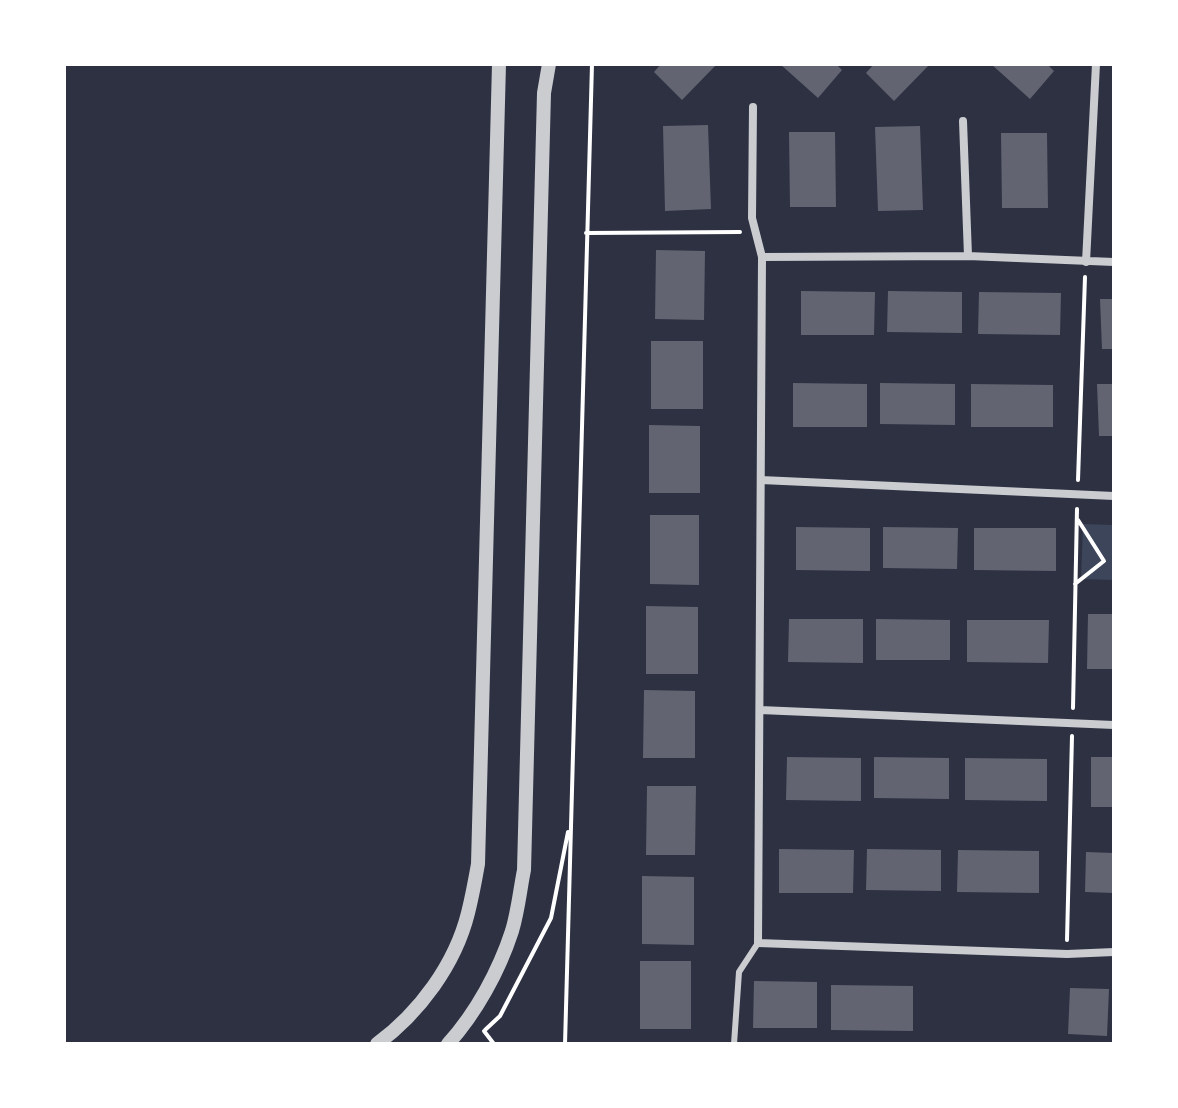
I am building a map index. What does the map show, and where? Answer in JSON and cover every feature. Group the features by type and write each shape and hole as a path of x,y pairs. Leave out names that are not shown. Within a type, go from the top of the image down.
{"street":[{"path":"377,1044 415,1011 444,968 467,916 478,864 499,64"},
{"path":"448,1044 468,1019 499,964 512,930 524,870 544,93 549,64"},
{"path":"1086,262 1096,64"},
{"path":"753,107 752,218 762,257 758,943 1067,954 1114,952"},
{"path":"963,121 968,256"},
{"path":"762,257 968,256 1114,262"},
{"path":"761,480 1114,496"},
{"path":"760,710 1114,725"}],"lane":[{"path":"734,1044 739,972 758,943"}],"path":[{"path":"565,1044 592,64"},
{"path":"586,233 755,232"},
{"path":"1067,954 1076,518 1086,262"},
{"path":"1075,584 1104,561 1076,518"},
{"path":"477,1037 500,1016 551,918 571,818"},
{"path":"484,1031 494,1044"}],"shaded area":[{"path":"1083,524 1114,525 1114,580 1081,579"}],"building":[{"path":"661,64 717,64 682,100 654,72"},
{"path":"780,64 836,64 842,70 818,98"},
{"path":"874,64 930,64 894,101 866,73"},
{"path":"991,64 1047,64 1054,71 1030,99"},
{"path":"708,125 711,209 665,211 663,126"},
{"path":"920,126 923,210 878,211 875,127"},
{"path":"789,132 835,132 836,207 790,207"},
{"path":"1001,133 1047,133 1048,208 1002,208"},
{"path":"656,250 705,251 704,320 655,319"},
{"path":"801,291 875,292 874,335 801,335"},
{"path":"888,291 962,292 962,333 887,332"},
{"path":"979,292 1061,293 1060,335 978,334"},
{"path":"1100,299 1114,299 1114,349 1102,349"},
{"path":"651,341 703,341 703,409 651,409"},
{"path":"793,383 867,384 867,427 793,427"},
{"path":"880,383 955,384 955,425 880,424"},
{"path":"971,384 1053,385 1053,427 971,427"},
{"path":"1097,384 1114,384 1114,436 1099,436"},
{"path":"649,425 700,426 700,493 649,493"},
{"path":"650,515 699,515 699,585 650,584"},
{"path":"796,527 870,528 870,571 796,570"},
{"path":"883,527 958,528 957,569 883,568"},
{"path":"974,528 1056,528 1056,571 974,570"},
{"path":"646,606 698,607 698,674 646,674"},
{"path":"1088,614 1114,614 1114,669 1087,669"},
{"path":"789,619 863,619 863,663 788,662"},
{"path":"876,619 950,620 950,660 876,660"},
{"path":"967,620 1049,620 1048,663 967,662"},
{"path":"644,690 695,691 695,758 643,758"},
{"path":"787,757 861,758 861,801 786,800"},
{"path":"874,757 949,758 949,799 874,798"},
{"path":"1091,757 1114,757 1114,807 1091,807"},
{"path":"965,758 1047,759 1047,801 965,800"},
{"path":"647,786 696,786 695,855 646,855"},
{"path":"779,849 854,850 853,893 779,893"},
{"path":"867,849 941,850 941,891 866,890"},
{"path":"958,850 1039,851 1039,893 957,892"},
{"path":"1086,852 1114,853 1114,893 1085,892"},
{"path":"642,876 694,877 694,945 642,944"},
{"path":"640,961 691,961 691,1029 640,1029"},
{"path":"754,981 817,982 817,1028 753,1028"},
{"path":"831,985 913,986 913,1031 831,1030"},
{"path":"1070,988 1109,989 1107,1036 1068,1034"}]}
